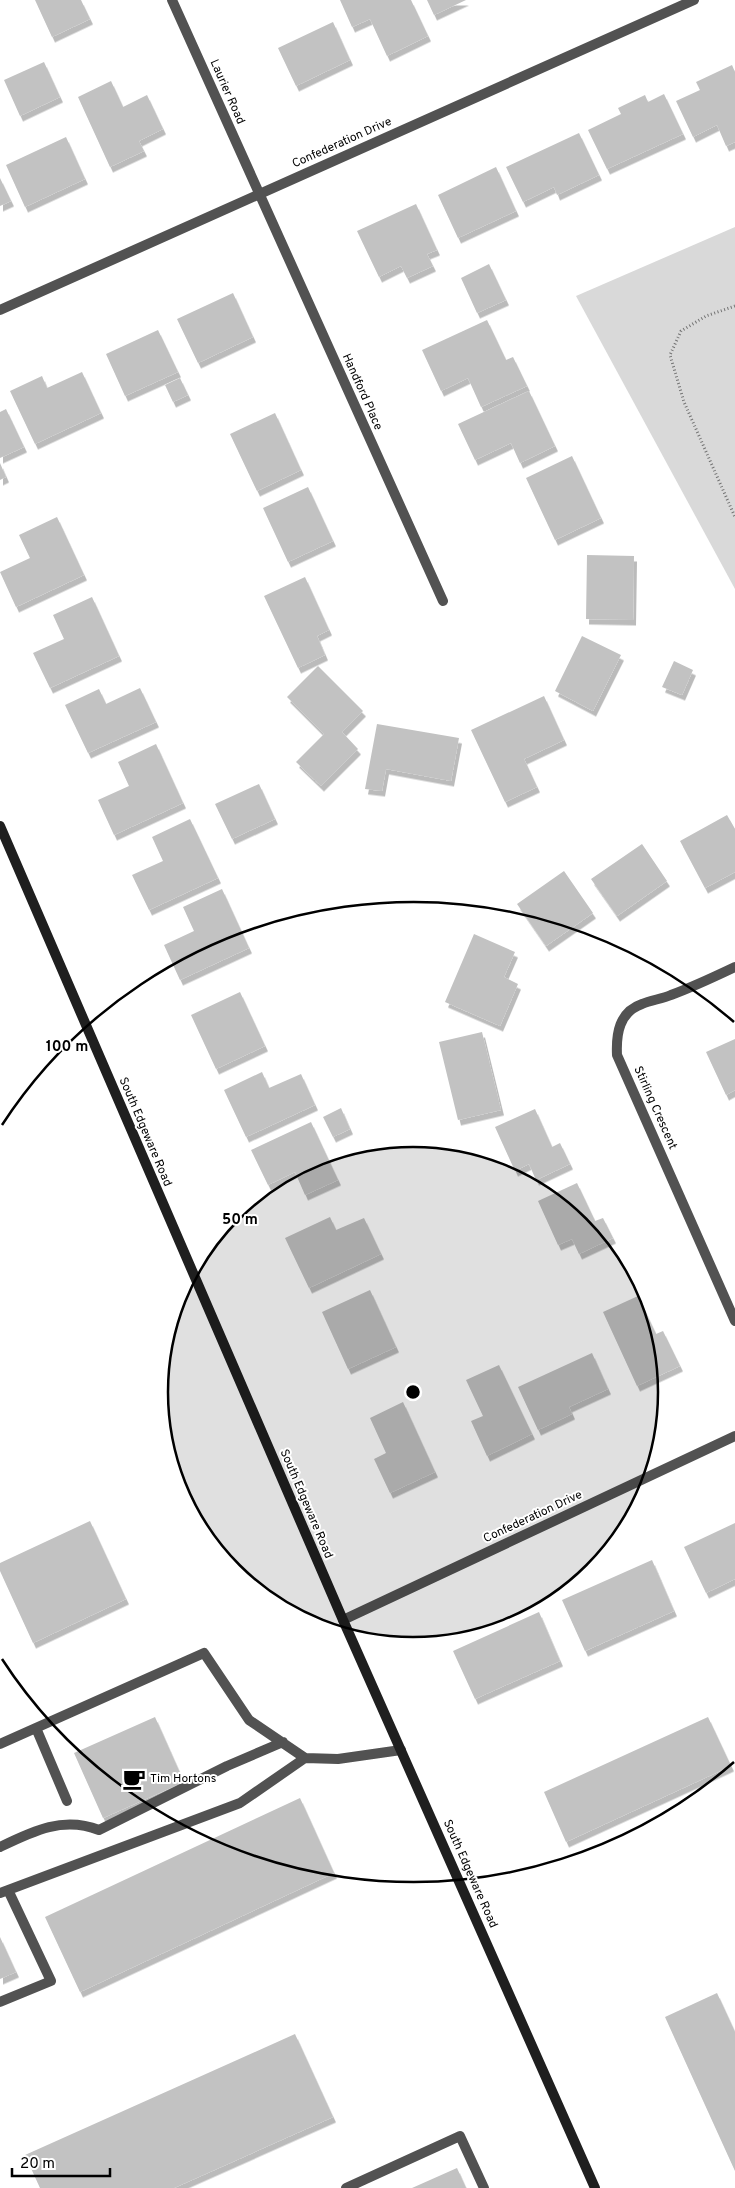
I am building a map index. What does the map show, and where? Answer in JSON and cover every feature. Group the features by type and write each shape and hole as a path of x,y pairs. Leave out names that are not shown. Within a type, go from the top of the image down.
{"main road":[{"name":"South Edgeware Road","path":"0,826 343,1620 595,2188"}],"street":[{"name":"Laurier Road","path":"172,0 259,194"},
{"name":"Confederation Drive","path":"0,310 694,0"},
{"name":"Handford Place","path":"259,194 443,601"},
{"name":"Stirling Crescent","path":"735,967 670,996 640,1004 628,1013 618,1026 616,1041 618,1055 735,1321"},
{"name":"Confederation Drive","path":"343,1620 735,1436"},
{"path":"0,1744 204,1653 249,1720 305,1758"},
{"path":"36,1728 67,1802"},
{"path":"0,1847 36,1830 54,1826 85,1825 99,1830 227,1766 282,1742"},
{"path":"0,2002 51,1982 4,1892 240,1803 305,1758 338,1758 401,1750"},
{"path":"346,2188 460,2136 484,2188"}],"path":[{"path":"735,306 706,316 681,332 670,354 684,402 735,517"}],"shaded area":[{"path":"735,227 735,589 576,296"}],"building":[{"path":"35,0 81,0 90,19 52,37"},
{"path":"340,0 411,0 428,36 387,56 370,19 352,27"},
{"path":"427,0 466,0 434,15"},
{"path":"333,22 350,60 296,86 278,48"},
{"path":"44,62 60,97 20,116 4,80"},
{"path":"732,65 735,72 735,142 726,146 717,125 693,137 676,101 700,90 696,82"},
{"path":"111,81 123,107 147,95 163,129 139,141 144,151 110,167 78,97"},
{"path":"664,94 683,134 607,169 588,130 621,114 618,108 645,95 648,102"},
{"path":"579,133 599,175 557,195 554,187 523,202 506,167"},
{"path":"66,137 85,179 25,207 6,165"},
{"path":"496,167 516,211 458,238 438,195"},
{"path":"0,178 11,201 0,206"},
{"path":"416,204 437,250 427,254 433,266 407,278 401,266 379,277 357,231"},
{"path":"489,264 506,300 477,313 461,278"},
{"path":"233,293 253,337 198,363 177,319"},
{"path":"487,320 506,360 513,357 527,386 481,407 468,378 441,391 422,350"},
{"path":"158,330 178,372 125,396 106,354"},
{"path":"82,372 101,413 35,444 10,391 42,376 47,388"},
{"path":"180,378 188,395 173,402 165,385"},
{"path":"529,391 555,446 520,463 511,443 475,460 458,424"},
{"path":"6,409 24,447 0,458 0,412"},
{"path":"275,413 301,470 257,491 230,434"},
{"path":"572,456 601,518 555,540 526,478"},
{"path":"0,463 6,477 0,480"},
{"path":"308,487 333,541 288,562 263,508"},
{"path":"57,517 84,575 16,607 0,572 30,558 19,535"},
{"path":"587,555 634,556 633,620 586,619"},
{"path":"305,577 329,630 317,636 325,655 298,668 264,596"},
{"path":"92,597 119,656 50,688 33,653 64,639 53,615"},
{"path":"582,636 621,655 593,711 555,691"},
{"path":"674,661 693,670 682,695 662,687"},
{"path":"318,666 363,711 342,732 358,749 321,786 296,762 324,734 287,697"},
{"path":"140,688 156,722 88,753 65,705 99,689 106,704"},
{"path":"544,696 564,740 524,759 537,787 505,802 471,730"},
{"path":"377,724 459,738 451,781 386,769 382,791 365,789"},
{"path":"156,744 183,803 114,835 98,800 129,786 118,762"},
{"path":"259,784 275,819 232,839 215,804"},
{"path":"727,815 735,829 735,872 705,888 680,841"},
{"path":"190,819 218,878 149,910 132,875 163,861 152,837"},
{"path":"642,844 667,881 617,916 591,879"},
{"path":"564,871 593,913 546,946 517,904"},
{"path":"222,889 249,948 180,980 164,945 194,931 183,907"},
{"path":"474,934 515,952 504,977 518,984 500,1026 445,1002"},
{"path":"240,992 265,1046 216,1069 191,1015"},
{"path":"482,1032 501,1110 458,1120 439,1042"},
{"path":"735,1039 735,1090 726,1095 706,1052"},
{"path":"262,1072 269,1088 301,1074 315,1105 246,1137 224,1090"},
{"path":"341,1108 350,1129 333,1137 323,1117"},
{"path":"535,1109 552,1147 560,1143 570,1164 536,1180 529,1164 515,1171 495,1127"},
{"path":"311,1122 338,1180 305,1195 295,1172 268,1185 251,1150"},
{"path":"577,1183 595,1221 603,1218 613,1238 579,1254 572,1239 558,1245 538,1201"},
{"path":"330,1217 336,1230 364,1218 381,1254 309,1288 285,1238"},
{"path":"370,1290 396,1347 348,1369 322,1312"},
{"path":"638,1296 656,1334 663,1331 680,1366 637,1386 603,1312"},
{"path":"592,1353 608,1389 569,1407 572,1414 538,1430 518,1387"},
{"path":"499,1365 532,1434 487,1456 471,1421 483,1416 466,1380"},
{"path":"403,1402 435,1472 390,1493 374,1459 386,1453 370,1418"},
{"path":"90,1521 126,1599 33,1643 0,1571 0,1563"},
{"path":"735,1523 735,1579 706,1593 684,1547"},
{"path":"652,1560 674,1611 585,1651 562,1600"},
{"path":"539,1612 560,1661 475,1699 453,1651"},
{"path":"155,1717 184,1782 103,1818 74,1753"},
{"path":"708,1717 731,1766 566,1842 544,1792"},
{"path":"300,1798 334,1873 80,1992 45,1917"},
{"path":"0,1937 16,1972 0,1979"},
{"path":"717,1993 735,2032 735,2171 665,2017"},
{"path":"295,2034 333,2117 174,2188 40,2188 25,2155"},
{"path":"457,2168 466,2188 412,2188"}],"place":[{"name":"Tim Hortons","path":"134,1779"}]}
